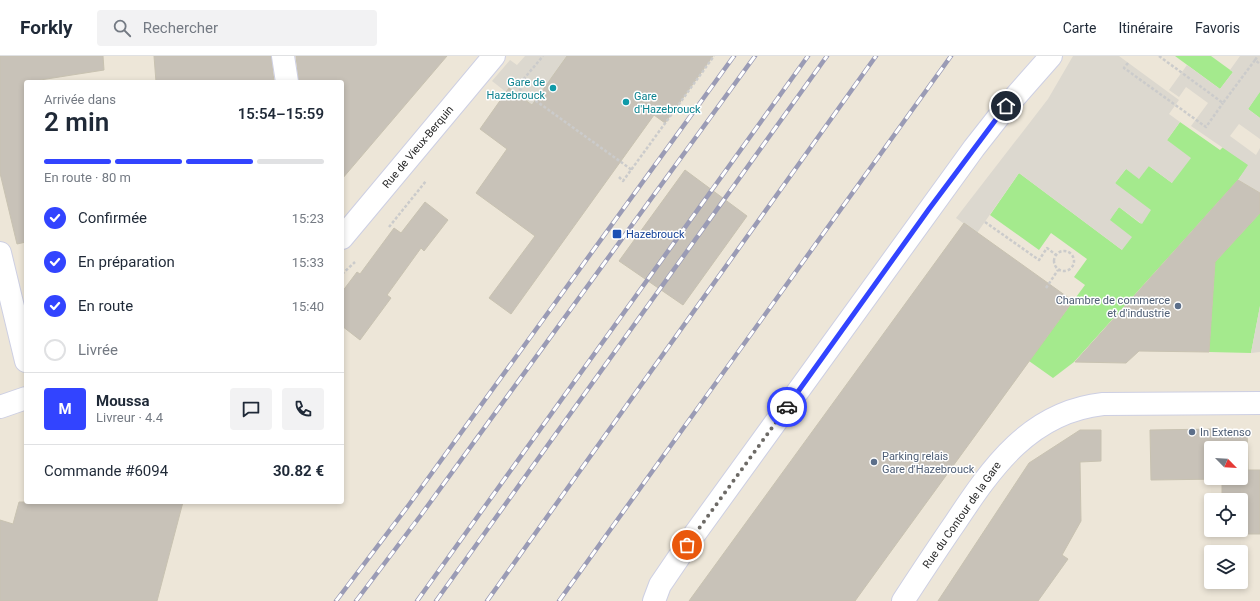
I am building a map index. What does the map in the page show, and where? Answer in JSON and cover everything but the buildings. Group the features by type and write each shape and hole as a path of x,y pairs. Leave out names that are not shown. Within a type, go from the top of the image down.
{"street":[{"path":"283,56 287,80"},
{"path":"654,601 660,585 694,535 929,209 1006,106 1051,56"},
{"name":"Rue de Vieux-Berquin","path":"344,232 490,60"},
{"path":"0,253 24,353"},
{"path":"0,407 24,399"},
{"name":"Rue du Contour de la Gare","path":"903,601 990,472 1016,444 1040,426 1078,408 1103,404 1260,403"}],"path":[{"path":"517,87 543,56"},
{"path":"618,177 623,181 632,170 714,56"},
{"path":"1158,56 1223,103"},
{"path":"1128,63 1124,68 1206,127 1258,56"},
{"path":"490,60 517,87 632,170"},
{"path":"1255,60 1260,64"},
{"path":"985,222 1039,260 1047,248 1056,255"},
{"path":"1065,250 1071,254 1074,260 1071,269 1065,271 1058,270 1053,261 1056,255 1065,250"},
{"path":"1046,288 1058,270"}],"green space":[{"path":"1175,56 1211,56 1233,72 1220,89"},
{"path":"1260,91 1260,118 1248,109"},
{"path":"1180,122 1220,150 1223,147 1249,165 1238,180 1074,362 1053,378 1029,361 1085,285 1074,277 1087,259 1051,233 1039,250 990,215 1019,173 1122,250 1109,220 1119,207 1141,224 1115,183 1126,169 1149,166 1172,183 1167,140"},
{"path":"1260,213 1260,306 1251,353 1209,352 1215,262"}],"shaded area":[{"path":"525,56 577,56 617,166 509,88 506,92 492,81 510,60 517,65","holes":["555,73 568,82 552,104 539,94"]},
{"path":"1073,56 1119,56 1179,100 1169,114 1180,122 1167,140 1191,158 1172,183 1149,166 1139,179 1126,169 1115,183 1151,210 1142,224 1119,207 1110,220 1132,237 1122,250 1019,173 977,233 956,218 1048,99"},
{"path":"1240,56 1260,56 1260,92 1248,109 1260,118 1260,139 1239,124 1230,136 1256,155 1260,148 1260,193 1238,180 1248,165 1191,126 1208,103 1186,87 1179,97 1169,90 1187,65 1220,89 1233,72 1230,70"},
{"path":"1260,306 1260,352 1251,353"}],"railway":[{"path":"336,601 408,506 734,56"},
{"path":"356,601 421,515 755,56"},
{"path":"417,601 808,56"},
{"path":"436,601 827,56"},
{"path":"487,601 876,56"},
{"path":"559,601 951,56"}],"way so far":[{"path":"687,545 787,407"}],"place":[{"name":"Gare de Hazebrouck","path":"553,88"},
{"name":"Gare d'Hazebrouck","path":"626,102"},
{"name":"Hazebrouck","path":"617,234"},
{"name":"Chambre de commerce et d'industrie","path":"1178,306"},
{"name":"In Extenso","path":"1192,432"},
{"name":"Parking relais Gare d'Hazebrouck","path":"874,462"}],"route":[{"path":"787,407 929,209 1006,106"}]}
